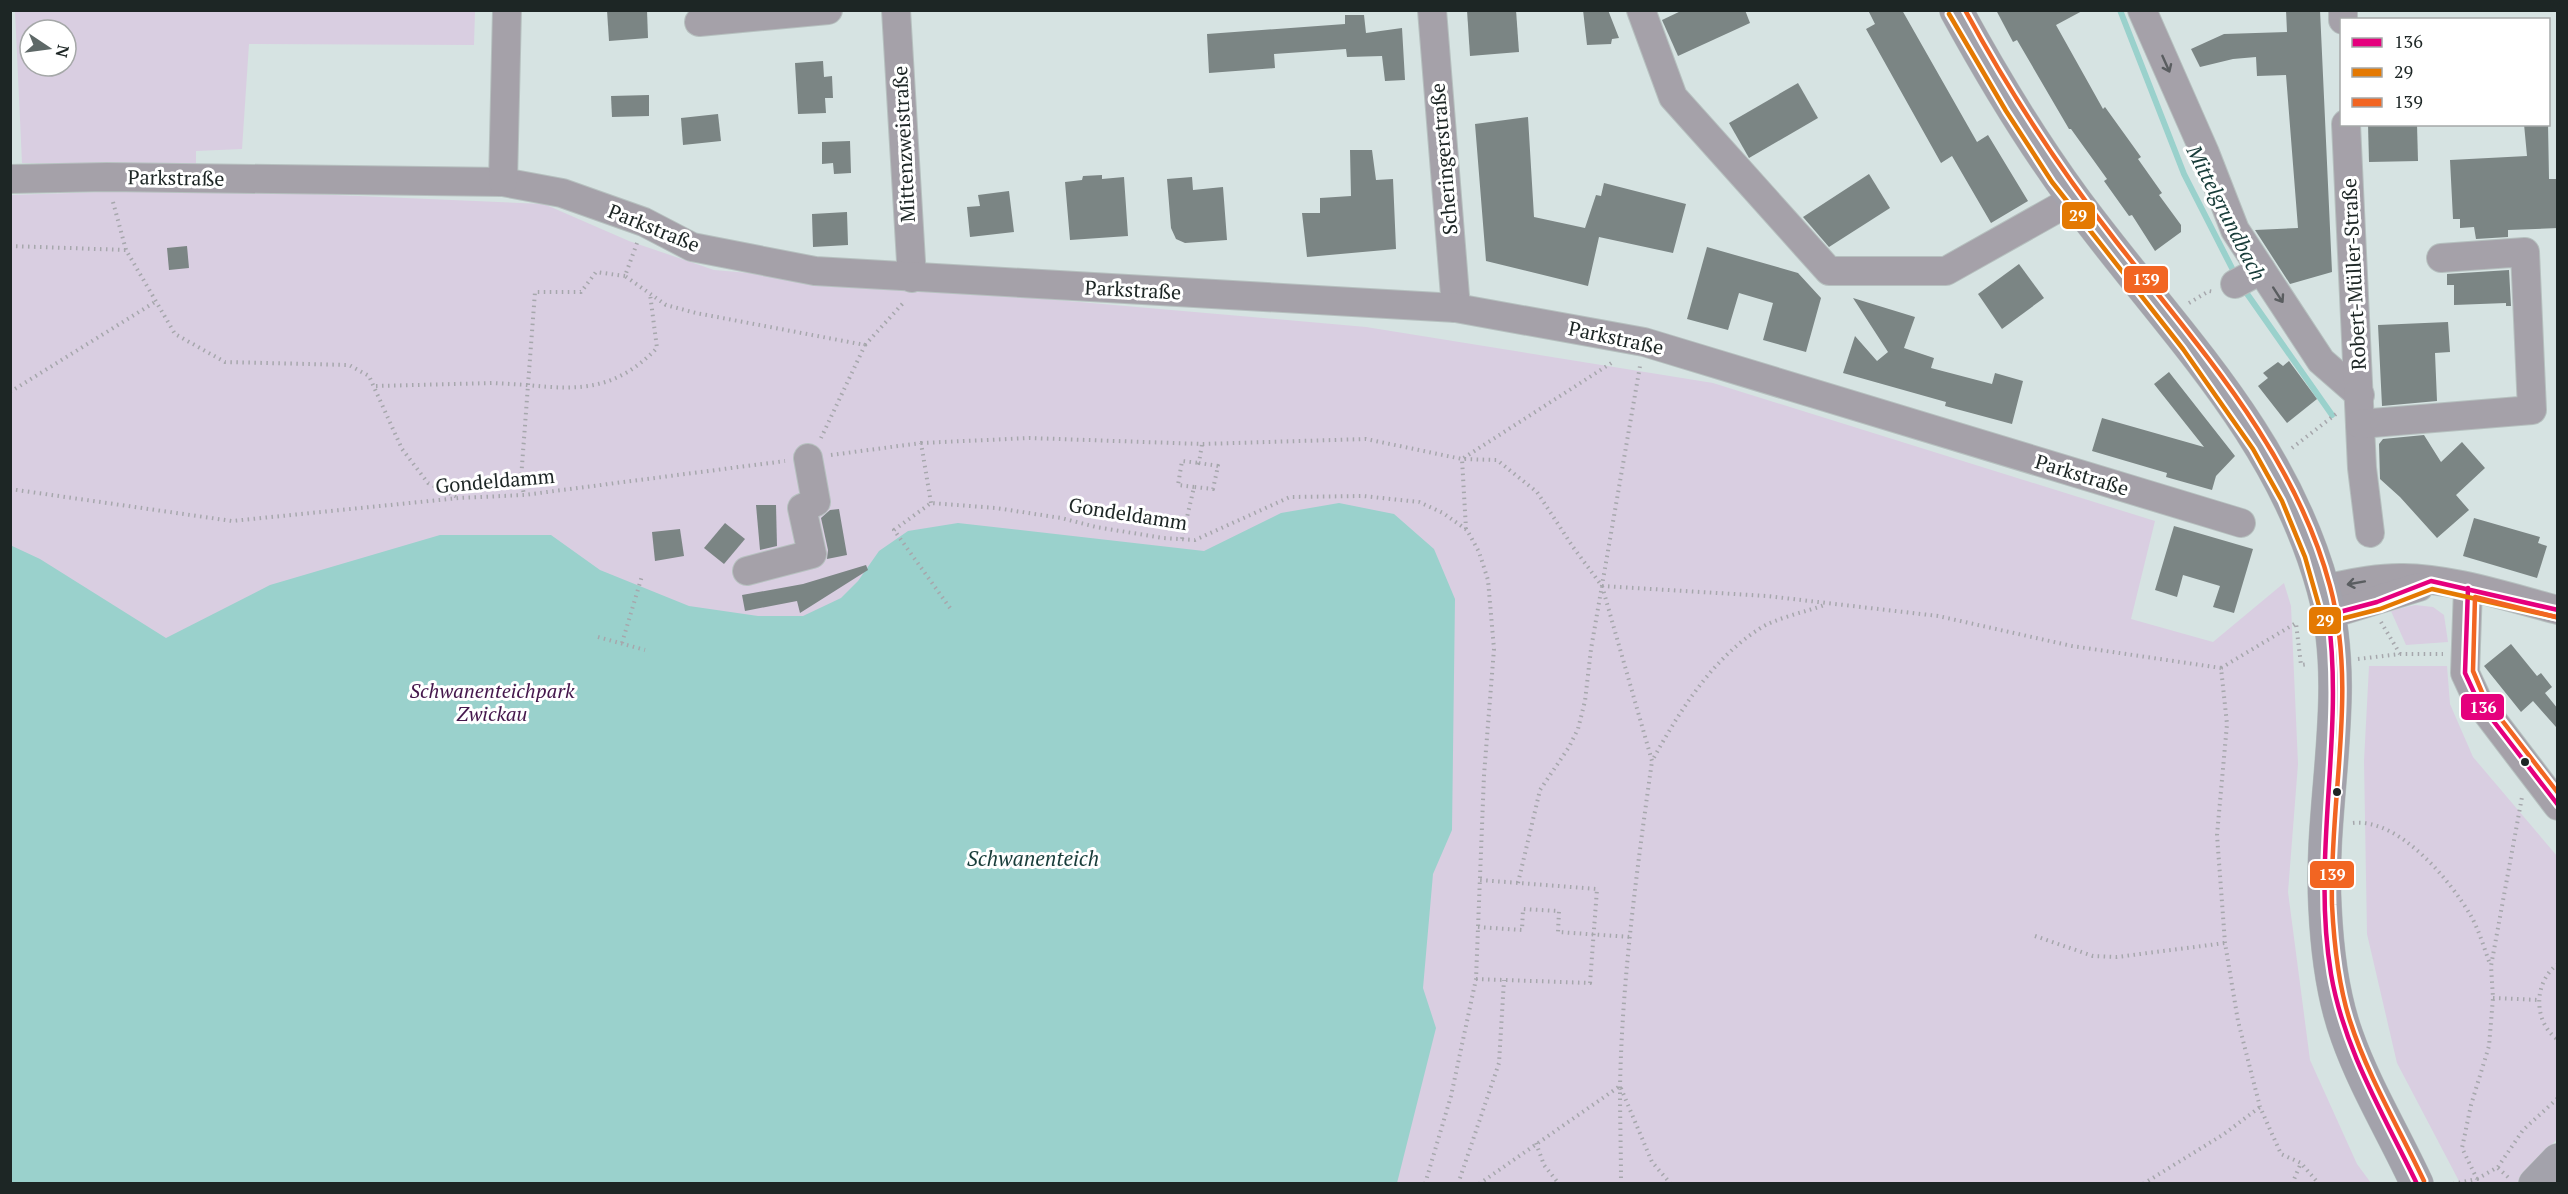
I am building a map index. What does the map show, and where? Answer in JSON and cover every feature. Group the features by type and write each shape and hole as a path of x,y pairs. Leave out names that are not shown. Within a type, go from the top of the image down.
{"main road":[{"path":"1956,10 2017,117 2074,200 2241,412 2272,463 2292,507 2326,602 2334,662 2336,719 2326,822 2325,907 2336,994 2346,1035 2364,1077 2417,1184"},
{"path":"2535,1184 2558,1160"}],"street":[{"path":"503,182 507,10"},
{"path":"699,22 828,10"},
{"name":"Mittenzweistraße","path":"896,10 912,278"},
{"name":"Scheringerstraße","path":"1432,10 1456,308"},
{"path":"1641,10 1673,97 1829,271 1946,271 2074,200"},
{"path":"2142,10 2205,153 2235,230 2248,277 2321,362 2360,395"},
{"name":"Robert-Müller-Straße","path":"2346,126 2360,424 2370,533"},
{"name":"Parkstraße","path":"10,179 107,177 503,182 562,193 644,222 692,247 815,270 912,278 1456,308 1644,342 2241,523"},
{"path":"2360,424 2532,410 2525,252 2441,258"},
{"path":"747,571 812,554 802,508 816,502 808,458"},
{"path":"2326,602 2360,581 2402,578 2468,588 2558,610"},
{"path":"2468,588 2465,673 2478,701 2558,806"}],"path":[{"path":"107,177 126,250 175,334 225,362 349,364 369,376 376,386 402,448 428,483 459,498"},
{"path":"625,276 644,222"},
{"path":"10,246 126,250"},
{"path":"524,495 521,478 535,292 580,292 596,272 625,276 666,305 696,313 865,345"},
{"path":"808,458 828,427 865,345 910,295 912,278"},
{"path":"376,386 493,383 562,389 608,383 639,366 657,348 650,293"},
{"path":"2188,304 2201,295"},
{"path":"10,392 155,302"},
{"path":"1425,1184 1451,1096 1476,979 1484,775 1494,649 1488,580 1479,552 1467,530 1462,459 1644,342"},
{"path":"1518,883 1540,790 1569,747 1578,729 1585,701 1602,586 1644,342"},
{"path":"2272,463 2360,395"},
{"name":"Gondeldamm","path":"10,489 232,521 459,498 524,495 921,443 1030,438 1202,444 1366,439 1462,459 1497,460 1537,492 1602,586"},
{"path":"921,443 931,504 894,530 950,608"},
{"path":"1199,463 1202,444"},
{"path":"1182,461 1218,466 1213,489 1194,487 1178,485 1182,461"},
{"path":"1182,539 1194,487"},
{"name":"Gondeldamm","path":"931,504 1029,513 1153,537 1195,540 1290,497 1363,496 1419,502 1443,513 1467,530"},
{"path":"621,644 642,576"},
{"path":"1602,586 1767,596 1825,605 1938,616 2072,646 2221,668 2296,623"},
{"path":"1602,586 1652,761"},
{"path":"1621,1184 1620,1086 1631,937 1652,761 1670,729 1715,666 1760,628 1825,605"},
{"path":"598,637 645,650"},
{"path":"2334,662 2400,654 2466,655"},
{"path":"2221,668 2227,724 2217,835 2225,943 2238,1021 2260,1107 2280,1154 2301,1163 2319,1184"},
{"path":"2477,1179 2462,1148 2471,1105 2488,1046 2493,998 2491,966 2528,767"},
{"path":"2326,822 2365,822 2396,832 2436,869 2472,917 2491,966"},
{"path":"1476,979 1590,983 1597,889 1480,880"},
{"path":"1478,927 1522,930 1523,909 1559,911 1558,932 1631,937"},
{"path":"2035,936 2093,956 2117,957 2225,943"},
{"path":"2558,964 2543,981 2539,1000 2545,1027 2558,1040"},
{"path":"1458,1184 1499,1063 1504,980"},
{"path":"2493,998 2539,1000"},
{"path":"1479,1184 1620,1086"},
{"path":"1620,1086 1652,1162 1671,1184"},
{"path":"2453,1184 2477,1179 2498,1167 2523,1130 2558,1098"},
{"path":"2143,1184 2224,1134 2260,1107"},
{"path":"1536,1143 1544,1166 1559,1184"},
{"path":"2292,1184 2301,1163"},
{"path":"2498,1167 2515,1184"}],"green space":[{"path":"15,11 475,11 474,45 249,44 242,149 196,151 196,166 22,163 18,78 78,78 78,18 18,18 18,76"},
{"name":"Schwanenteichpark Zwickau","path":"196,189 544,204 629,241 714,270 1366,327 1713,383 2155,521 2131,619 2213,642 2284,583 2291,606 2298,764 2288,892 2310,1060 2357,1164 2371,1183 11,1183 10,195"},
{"path":"2415,605 2433,607 2444,615 2448,642 2406,645 2391,611"},
{"path":"2369,666 2447,666 2450,704 2473,757 2557,856 2557,1139 2517,1183 2460,1183 2397,1063 2367,934 2364,761"}],"water":[{"name":"Schwanenteich","path":"1339,503 1394,514 1434,549 1455,599 1452,830 1433,874 1423,988 1436,1028 1397,1183 11,1183 10,545 40,559 166,638 270,585 440,535 551,535 600,570 689,606 758,616 803,616 841,598 858,581 879,551 908,531 958,523 1204,551 1281,513"}],"building":[{"path":"607,10 647,10 648,38 609,41"},
{"path":"1467,10 1516,10 1519,52 1470,56"},
{"path":"1583,10 1608,10 1619,38 1612,39 1611,44 1587,45"},
{"path":"1683,10 1745,10 1750,23 1678,56 1662,20"},
{"path":"1868,10 1902,10 1977,142 1988,135 2028,201 1991,223 1952,156 1941,163 1866,29 1875,24"},
{"path":"1996,10 2084,10 2056,25 2103,109 2105,107 2141,157 2138,159 2162,193 2159,195 2181,225 2181,232 2155,251 2132,215 2129,216 2104,181 2107,179 2069,129 2017,40 2013,42"},
{"path":"2286,10 2320,10 2332,272 2290,284 2255,230 2298,228 2286,75 2257,76 2256,57 2233,59 2200,67 2191,49 2224,34 2287,32"},
{"path":"1345,15 1364,15 1366,33 1402,28 1405,80 1385,81 1382,56 1347,57 1346,49 1274,54 1275,68 1209,73 1207,34 1345,24"},
{"path":"823,61 824,77 832,76 833,98 825,98 826,113 798,114 795,63"},
{"path":"1798,83 1818,118 1749,158 1729,123"},
{"path":"649,95 649,116 612,117 611,96"},
{"path":"718,114 721,141 683,145 681,118"},
{"path":"1528,117 1534,217 1585,228 1596,195 1601,196 1604,183 1686,204 1673,253 1599,237 1588,286 1486,261 1475,124"},
{"path":"2368,126 2417,126 2418,161 2369,162"},
{"path":"2524,126 2548,126 2549,179 2558,179 2558,228 2508,230 2508,237 2476,239 2474,227 2460,228 2460,219 2453,219 2450,160 2527,156"},
{"path":"850,141 851,173 834,174 833,163 822,164 822,142"},
{"path":"1350,150 1372,150 1376,180 1393,179 1396,249 1307,257 1302,213 1320,213 1320,198 1351,196"},
{"path":"1869,174 1890,208 1829,247 1803,217"},
{"path":"1102,175 1102,179 1124,177 1128,236 1070,240 1065,182 1082,180 1083,176"},
{"path":"1192,177 1193,190 1223,187 1227,240 1185,243 1176,239 1171,228 1167,179"},
{"path":"1009,191 1014,232 970,237 967,207 980,206 978,195"},
{"path":"847,212 848,245 813,247 812,214"},
{"path":"187,246 189,268 169,270 167,248"},
{"path":"1707,247 1798,273 1821,298 1806,352 1763,340 1773,303 1739,293 1728,330 1687,319"},
{"path":"2019,264 2044,298 2002,329 1978,294"},
{"path":"2509,270 2511,306 2506,306 2506,303 2454,305 2454,285 2447,285 2447,274"},
{"path":"1853,298 1915,317 1904,348 1934,358 1931,368 1992,384 1995,373 2023,381 2012,424 1945,406 1946,402 1843,373 1855,336 1877,361 1888,352"},
{"path":"2448,322 2450,352 2435,353 2437,401 2382,406 2378,325"},
{"path":"2289,361 2317,399 2287,423 2258,386 2268,378 2263,373 2278,362 2283,366"},
{"path":"2169,372 2235,456 2216,476 2212,490 2166,477 2167,473 2092,451 2102,418 2204,447 2154,384"},
{"path":"2424,435 2441,462 2462,442 2485,468 2456,495 2469,510 2437,538 2400,497 2380,479 2379,444 2383,439"},
{"path":"756,505 776,505 777,546 760,550"},
{"path":"839,509 847,555 827,559 828,550 821,518 830,510"},
{"path":"2474,518 2540,537 2538,543 2547,546 2537,578 2463,556"},
{"path":"725,523 745,539 724,564 704,548"},
{"path":"2174,526 2253,549 2234,613 2213,607 2220,586 2183,575 2177,597 2155,590"},
{"path":"680,529 684,556 655,561 652,532"},
{"path":"866,565 868,570 800,613 797,601 745,611 742,595 803,584"},
{"path":"2511,644 2537,676 2541,673 2552,687 2545,693 2558,709 2556,727 2533,701 2521,712 2484,666"}],"waterway":[{"name":"Mittelgrundbach","path":"2120,10 2184,174 2236,276"},
{"name":"Mittelgrundbach","path":"2243,288 2332,415"}],"transit line":[{"name":"139","path":"1965,10 1999,70 2054,157 2240,402 2268,445 2293,490 2314,537 2330,586 2338,626 2342,665 2342,705 2332,865 2335,949 2346,1007 2357,1042 2424,1181"},
{"name":"29","path":"1949,14 2006,111 2052,182 2183,349 2253,449 2282,501 2305,557 2323,620 2329,622 2380,609 2432,589 2556,617"},
{"name":"136","path":"2328,615 2377,602 2431,581 2558,610"},
{"name":"136","path":"2468,588 2465,673 2478,701 2558,805"},
{"name":"139","path":"2556,617 2475,597 2473,671 2484,697 2558,793"},
{"name":"136","path":"2328,615 2333,705 2324,884 2331,974 2337,1002 2355,1056 2417,1184"}]}
